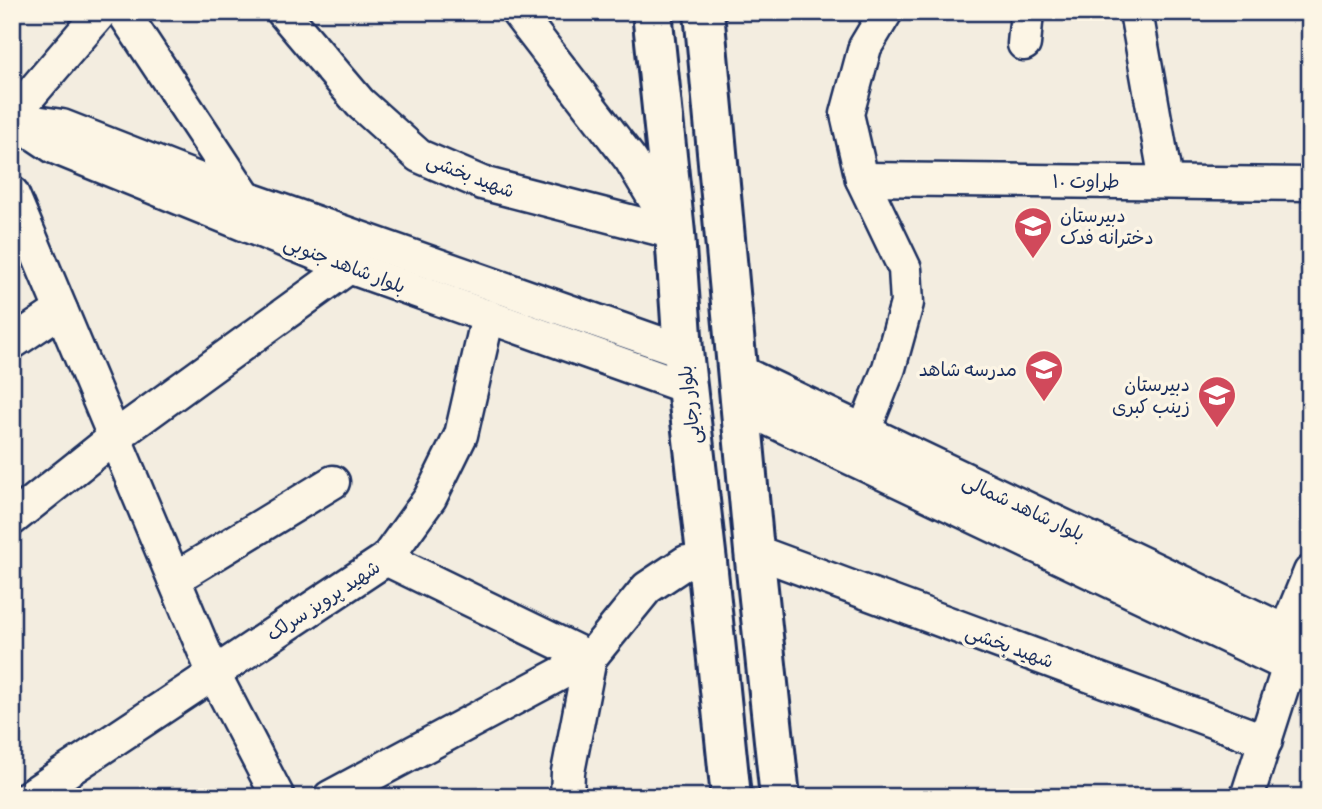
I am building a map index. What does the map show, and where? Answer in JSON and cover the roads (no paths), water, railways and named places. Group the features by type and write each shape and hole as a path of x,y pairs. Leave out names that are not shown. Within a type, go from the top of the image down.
{"main road":[{"name":"بلوار رجایی","path":"652,12 675,233 684,369 731,797"},
{"path":"704,12 754,551 780,797"},
{"path":"684,369 740,389"}],"street":[{"path":"12,118 101,12"},
{"path":"122,12 246,198"},
{"name":"شهید بخشی","path":"283,12 360,103 419,156 482,184 675,233"},
{"path":"517,12 631,160 675,233"},
{"path":"864,431 889,368 907,303 905,269 862,179 847,114 865,47 886,12"},
{"path":"1024,44 1027,12"},
{"path":"1136,12 1166,181"},
{"name":"بلوار شاهد جنوبی","path":"12,118 62,126 684,369"},
{"name":"بلوار شاهد جنوبی","path":"12,118 54,147 349,267 488,316 684,369"},
{"name":"طراوت ۱۰","path":"862,179 1310,184"},
{"path":"12,193 213,672 278,797"},
{"path":"12,519 115,437 349,267"},
{"path":"12,343 61,310"},
{"name":"شهید پرویز سرلک","path":"28,797 386,559 430,498 461,435 488,316"},
{"name":"بلوار شاهد شمالی","path":"740,389 864,431 1298,637"},
{"name":"بلوار شاهد شمالی","path":"740,389 1299,671"},
{"path":"174,579 333,482"},
{"name":"شهید بخشی","path":"754,551 1266,741"},
{"path":"386,559 590,658"},
{"path":"330,797 590,658 647,588 686,562 707,562"},
{"path":"1298,637 1310,572"},
{"path":"566,797 568,772 590,658"},
{"path":"1247,797 1266,741 1299,671"}],"place":[{"name":"دبیرستان دخترانه فدک","path":"1033,260"},
{"name":"مدرسه شاهد","path":"1044,403"},
{"name":"دبیرستان زینب کبری","path":"1217,429"}]}
